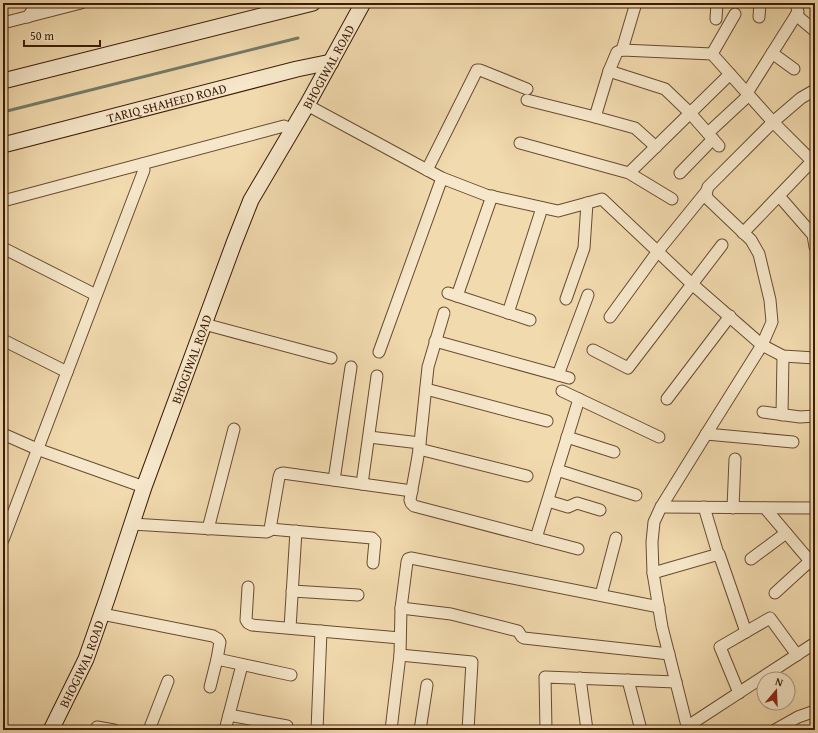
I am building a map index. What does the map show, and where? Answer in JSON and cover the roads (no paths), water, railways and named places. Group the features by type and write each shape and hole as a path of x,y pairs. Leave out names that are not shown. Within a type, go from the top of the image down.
{"main road":[{"path":"3,81 313,3"},
{"name":"BHOGIWAL ROAD","path":"51,730 86,659 144,487 251,200 307,105 363,3"},
{"name":"TARIQ SHAHEED ROAD","path":"3,145 296,69 331,62"}],"street":[{"path":"28,17 37,3"},
{"path":"3,23 81,3"},
{"path":"622,50 636,3"},
{"path":"716,19 717,3"},
{"path":"760,3 760,16"},
{"path":"680,173 714,139 748,94 798,12 796,3"},
{"path":"712,54 735,14"},
{"path":"796,15 815,31"},
{"path":"595,117 617,52 622,50 712,54 773,122 814,161 743,232"},
{"path":"772,53 794,69"},
{"path":"426,170 477,70 527,89"},
{"path":"610,71 665,89 714,139"},
{"path":"629,173 730,74"},
{"path":"610,317 658,251 706,192 708,187 773,122 801,98 815,90"},
{"path":"527,100 635,128 656,147"},
{"path":"307,105 426,170 442,178 486,195 558,211 602,199 692,284 762,345 783,356 815,358"},
{"path":"3,201 284,126 292,130"},
{"path":"520,143 629,173 672,199"},
{"path":"3,540 144,170 143,164"},
{"path":"380,352 442,178"},
{"path":"706,192 708,199 751,240 759,254 770,300 772,322 762,345 661,507 654,522 652,542 653,573 662,627 688,728 815,643"},
{"path":"492,196 453,295 530,320"},
{"path":"779,196 813,235 815,247"},
{"path":"566,299 584,248 587,203"},
{"path":"508,313 542,208"},
{"path":"593,350 628,368 722,245"},
{"path":"3,248 96,295"},
{"path":"436,341 563,376 588,295"},
{"path":"444,313 428,367 420,446 410,500 411,503 414,506 578,549"},
{"path":"668,399 730,316"},
{"path":"204,324 331,358"},
{"path":"3,340 67,372"},
{"path":"782,415 783,356"},
{"path":"334,480 351,367"},
{"path":"362,484 377,376"},
{"path":"426,389 546,421"},
{"path":"562,392 659,437"},
{"path":"536,538 579,399"},
{"path":"763,412 800,417 815,416"},
{"path":"208,529 234,429"},
{"path":"3,434 37,450 144,487"},
{"path":"706,434 793,442"},
{"path":"369,436 420,446 527,476"},
{"path":"567,437 614,452"},
{"path":"733,508 735,458"},
{"path":"557,470 636,495"},
{"path":"270,529 279,477 280,474 283,473 412,491"},
{"path":"548,501 568,507 577,503 600,510"},
{"path":"661,507 815,508"},
{"path":"704,508 719,557 746,632"},
{"path":"765,508 812,564 776,593"},
{"path":"132,524 266,532 270,529 372,538 375,541 373,563"},
{"path":"290,628 296,531"},
{"path":"751,559 786,533"},
{"path":"600,596 616,538"},
{"path":"653,573 719,554 719,557"},
{"path":"391,730 400,655 401,608 406,562 408,559 411,558 659,607"},
{"path":"248,587 246,620 252,625 400,638"},
{"path":"292,591 358,596"},
{"path":"401,608 451,614 518,631 524,638 669,654"},
{"path":"102,614 213,636 218,639 220,642 210,687"},
{"path":"739,693 720,647 770,618 797,655"},
{"path":"317,730 321,631"},
{"path":"400,655 472,662 468,730"},
{"path":"217,659 291,676"},
{"path":"225,730 242,665"},
{"path":"546,730 545,677 676,682"},
{"path":"580,678 587,730"},
{"path":"628,680 641,730"},
{"path":"149,730 168,681"},
{"path":"420,730 427,685"},
{"path":"775,730 798,717 815,710"},
{"path":"229,715 287,726"},
{"path":"97,727 114,730"}],"waterway":[{"path":"3,112 298,38"}]}
